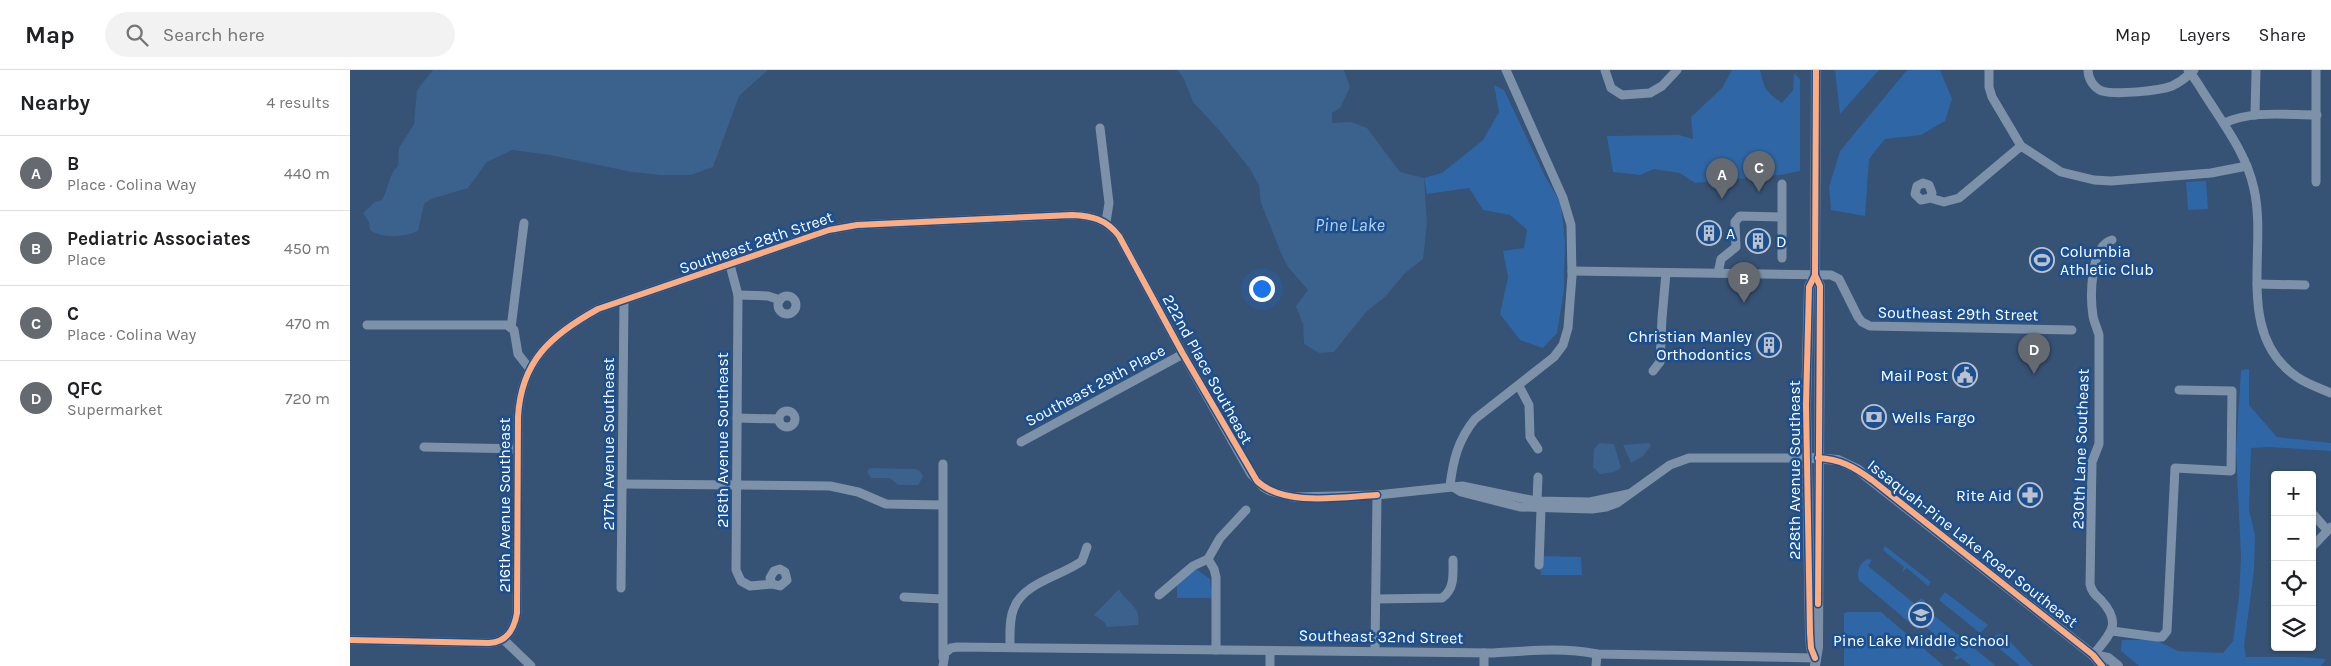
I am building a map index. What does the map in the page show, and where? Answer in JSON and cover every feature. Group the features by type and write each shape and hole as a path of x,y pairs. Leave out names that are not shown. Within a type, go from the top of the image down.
{"main road":[{"name":"228th Avenue Southeast","path":"1815,662 1818,647 1820,286 1815,275 1816,70"},
{"name":"228th Avenue Southeast","path":"1815,275 1809,287 1807,458 1810,633 1811,648 1815,662"},
{"name":"Issaquah-Pine Lake Road Southeast","path":"1807,458 1838,460 1857,469 2094,655 2102,666"},
{"name":"Issaquah-Pine Lake Road Southeast","path":"2094,655 2108,658 2118,666"}],"street":[{"path":"1450,486 1457,447 1469,427 1475,419 1554,357 1563,345 1568,328 1572,271 1571,225 1566,208 1506,70"},
{"path":"1605,70 1611,88 1616,93 1629,95 1656,90 1677,70"},
{"path":"1989,70 1989,86 1992,97 2022,146 2061,172 2094,180 2111,181 2211,173 2248,166"},
{"path":"2088,70 2091,82 2101,91 2109,92 2156,90 2172,86 2191,71 2224,123 2248,166 2254,188 2258,217 2257,284 2260,322 2264,336 2276,357 2298,377 2331,393"},
{"path":"2255,115 2256,70"},
{"path":"2316,70 2316,182"},
{"path":"2224,123 2238,117 2255,115 2317,115"},
{"path":"1100,128 1109,203 1106,222"},
{"path":"1930,198 1944,202 1959,198 2022,146"},
{"path":"1782,184 1782,258"},
{"name":"Southeast 28th Street","path":"529,368 547,347 572,325 598,309 829,230 857,224 1072,215 1090,217 1106,222"},
{"path":"1718,273 1721,259 1736,247 1736,222 1740,216 1781,217"},
{"name":"222nd Place Southeast","path":"1106,222 1119,236 1183,354 1257,481 1263,487 1280,494 1309,497 1377,495 1450,486"},
{"path":"511,328 524,223"},
{"name":"230th Lane Southeast","path":"2112,240 2104,244 2097,253 2092,293 2093,319 2099,335 2098,444 2092,462 2090,584 2093,592 2111,612 2112,631"},
{"name":"218th Avenue Southeast","path":"730,265 738,295 737,576 745,585 772,584"},
{"name":"Southeast 29th Street","path":"1572,271 1831,276 1839,279 1858,317 1862,322 1870,326 2072,330"},
{"path":"1653,371 1660,362 1666,273"},
{"path":"2257,284 2305,285"},
{"path":"738,295 768,296 780,300"},
{"name":"217th Avenue Southeast","path":"621,588 624,300"},
{"path":"367,325 498,324 514,330 518,354 529,368"},
{"name":"Southeast 29th Place","path":"1021,442 1183,354"},
{"name":"216th Avenue Southeast","path":"504,640 514,627 517,613 517,449 519,400 522,384 529,368"},
{"path":"1519,386 1529,405 1530,437 1538,449"},
{"path":"2094,655 2112,631 2162,637 2166,631 2175,468 2231,471 2232,391 2180,390"},
{"path":"737,418 778,419"},
{"path":"424,447 517,449"},
{"name":"Issaquah-Pine Lake Road Southeast","path":"1450,486 1461,492 1508,505 1539,505 1583,510 1606,507 1670,465 1689,458 1807,458"},
{"path":"943,464 942,598 945,658"},
{"path":"1538,477 1539,565"},
{"path":"623,484 843,487 886,504 942,505"},
{"path":"1375,650 1377,495"},
{"path":"1159,595 1193,566 1208,559 1220,538 1246,510"},
{"path":"2315,516 2329,529 2316,543"},
{"path":"1010,647 1012,616 1018,601 1035,586 1082,561 1087,547"},
{"path":"1208,559 1216,577 1216,650"},
{"path":"1376,599 1442,598 1450,591 1452,586 1453,560"},
{"path":"904,598 942,598"},
{"path":"350,640 489,643 504,640 531,666"},
{"name":"Southeast 32nd Street","path":"945,658 957,648 1010,647 1270,651 1375,650 1484,653 1512,650 1581,651 1597,654 1815,662"},
{"path":"1270,651 1270,666"},
{"path":"1484,653 1484,666"},
{"path":"1596,666 1597,654"}],"shaded area":[{"path":"1732,70 1760,70 1766,89 1782,103 1793,90 1794,73 1800,79 1800,171 1780,175 1695,183 1680,173 1654,169 1640,175 1613,172 1607,136 1679,135 1693,139 1691,117 1722,88"},
{"path":"1835,70 1879,70 1840,114"},
{"path":"1907,70 1940,70 1952,99 1945,121 1921,135 1885,139 1869,159 1865,216 1831,210 1829,187 1840,151"},
{"path":"1494,85 1504,90 1545,176 1561,204 1565,241 1564,290 1557,333 1543,348 1520,340 1500,314 1508,277 1503,251 1524,248 1527,230 1510,215 1483,210 1469,188 1427,194 1424,178 1442,173 1483,140 1499,112"},
{"path":"2206,181 2208,209 2188,210 2186,182"},
{"path":"2249,369 2249,405 2277,437 2331,443 2331,451 2269,447 2251,448 2249,510 2255,535 2254,571 2244,646 2246,657 2326,659 2321,666 2139,666 2121,651 2122,640 2156,640 2178,651 2223,653 2233,641 2239,596 2241,557 2236,450 2241,370"},
{"path":"1885,546 1931,582 1928,586 1907,568 1902,572 1904,567 1883,550"},
{"path":"1541,556 1581,557 1582,575 1541,575"},
{"path":"1868,559 1872,560 1868,566 1915,604 1921,598 1925,601 1926,607 1931,613 1996,666 1971,666 1961,658 1956,660 1954,658 1958,655 1942,642 1937,644 1935,642 1940,640 1925,626 1917,629 1860,581 1858,575 1859,568"},
{"path":"1196,569 1210,579 1212,598 1177,598 1177,583"},
{"path":"1945,592 1988,625 1980,633 1939,600"},
{"path":"1881,612 1944,666 1844,666 1844,613"},
{"path":"1998,634 2004,635 2033,666 2020,666 1989,640"}],"water":[{"path":"433,70 768,70 739,96 713,167 691,175 661,175 632,172 550,155 512,150 487,162 468,188 431,199 424,204 418,231 407,235 380,235 370,230 369,222 363,213 375,202 382,200 392,173 398,166 399,148 414,124 417,90"},
{"name":"Pine Lake","path":"1177,70 1344,70 1350,87 1340,108 1332,113 1332,123 1352,122 1367,128 1400,172 1424,178 1427,224 1423,259 1404,274 1386,296 1366,312 1334,352 1319,353 1304,344 1303,324 1296,306 1308,290 1288,267 1281,253 1261,203 1259,185 1250,169 1219,130 1193,102 1183,77"},
{"path":"1599,443 1614,444 1621,468 1614,472 1600,474 1593,467 1594,449"},
{"path":"1649,443 1651,446 1643,456 1631,463 1623,445"},
{"path":"870,468 916,469 921,472 923,477 918,485 898,485 890,478 871,478 867,472"},
{"path":"1119,589 1136,609 1139,619 1138,625 1107,627 1104,622 1094,615"}],"cycle path":[{"path":"1815,658 1811,648 1810,633 1806,405 1809,287 1815,275 1816,70"},
{"path":"350,640 489,643 505,638 512,630 517,613 518,417 520,397 532,365 553,340 566,329 598,309 829,230 857,225 1072,215 1086,216 1104,222 1119,236 1183,354 1257,481 1268,489 1282,494 1314,499 1377,495"},
{"path":"1815,275 1820,286 1818,604"},
{"path":"1818,458 1846,464 1872,480 2093,655 2102,666"}],"place":[{"name":"C","path":"1759,192"},
{"name":"B","path":"1722,199"},
{"name":"A","path":"1709,233"},
{"name":"D","path":"1758,241"},
{"name":"Columbia Athletic Club","path":"2042,260"},
{"name":"Pediatric Associates","path":"1744,303"},
{"name":"Christian Manley Orthodontics","path":"1769,345"},
{"name":"QFC","path":"2034,374"},
{"name":"Mail Post","path":"1965,375"},
{"name":"Wells Fargo","path":"1874,417"},
{"name":"Rite Aid","path":"2030,495"},
{"name":"Pine Lake Middle School","path":"1921,615"}]}
